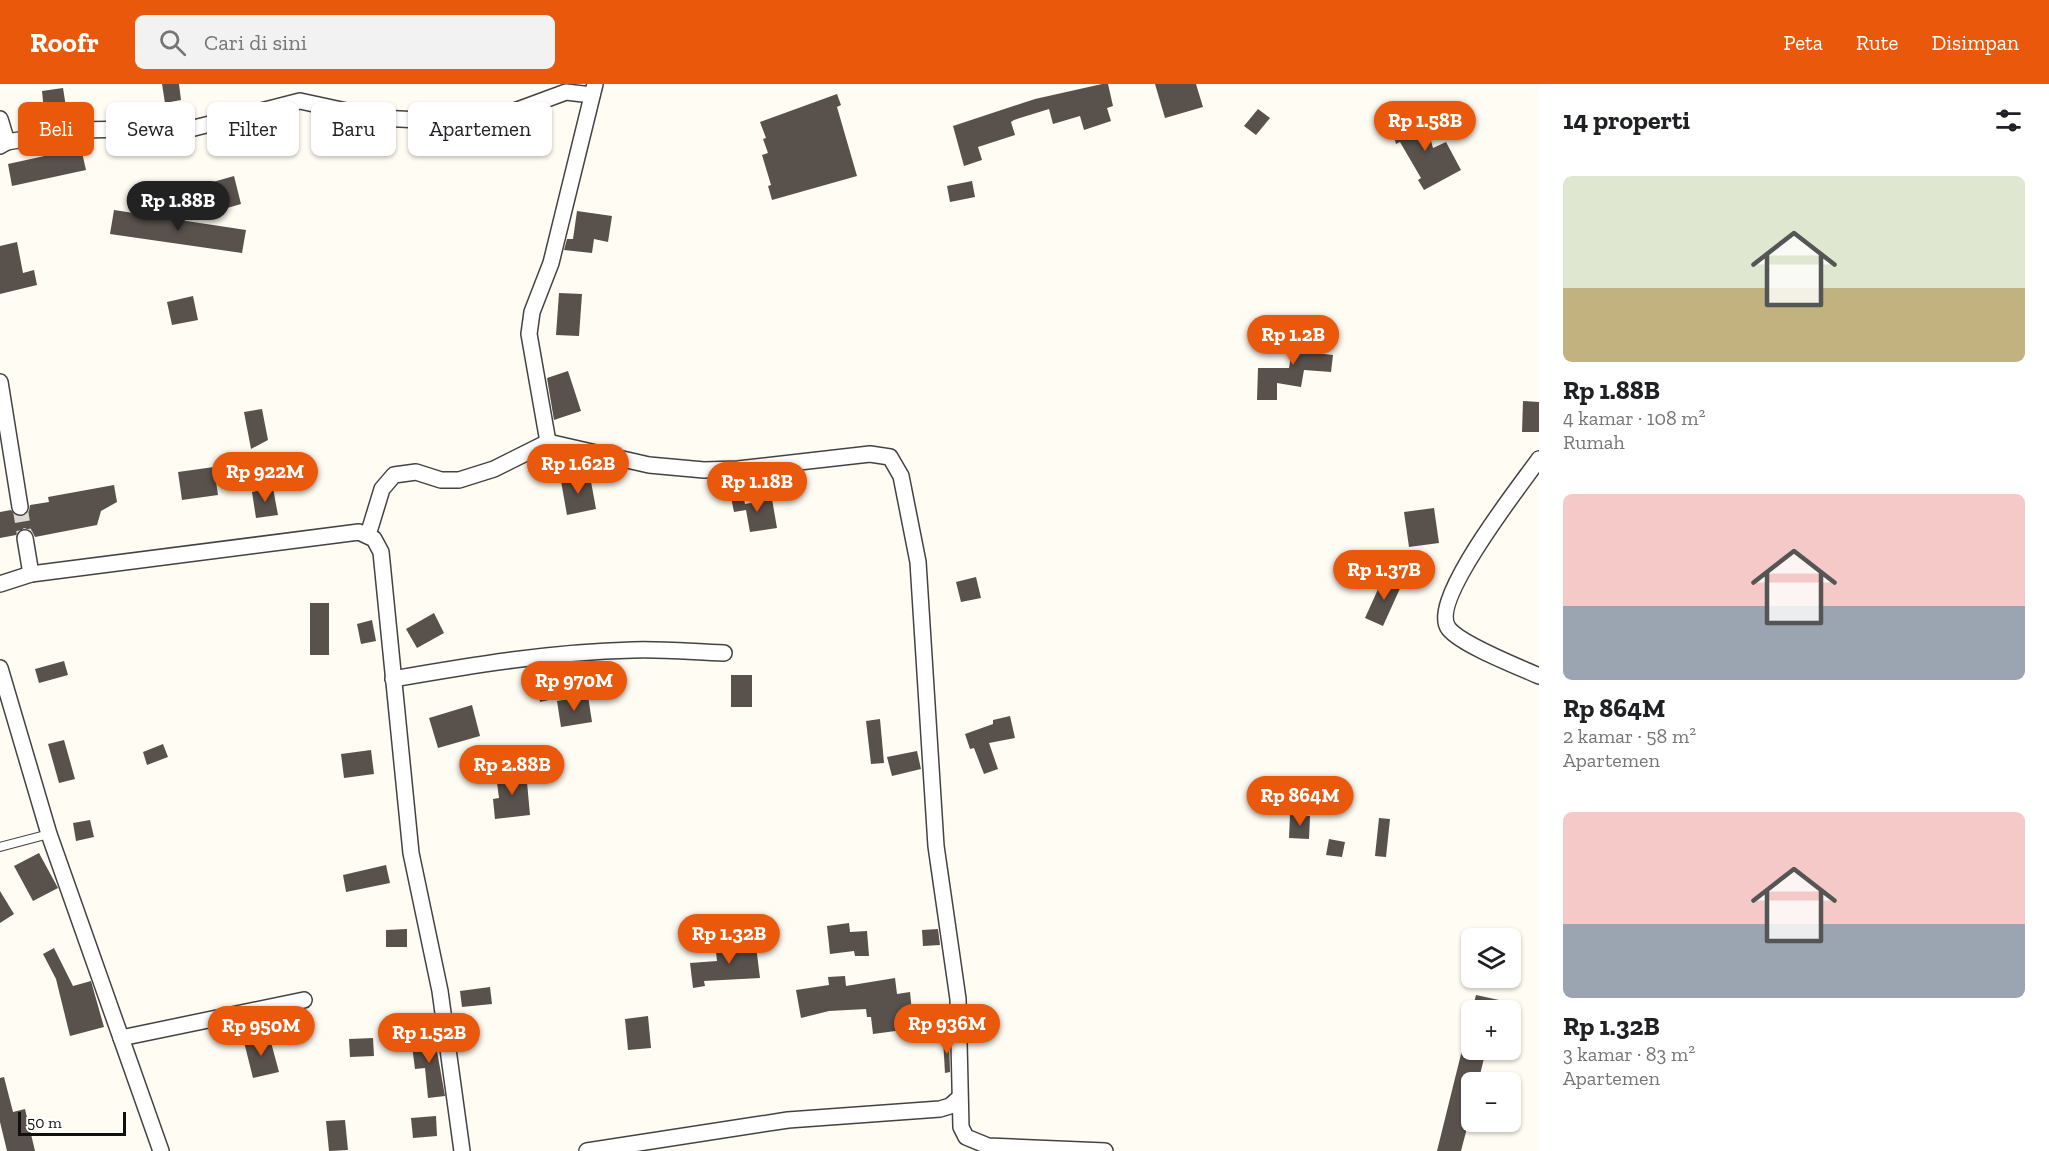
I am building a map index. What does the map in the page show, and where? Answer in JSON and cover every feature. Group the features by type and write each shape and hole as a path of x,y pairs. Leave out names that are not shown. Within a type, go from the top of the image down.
{"street":[{"path":"0,119 3,144 78,130 194,128 300,101 379,118 482,123 566,92 594,89 550,263 532,312 530,334 548,442"},
{"path":"0,382 20,507"},
{"path":"368,535 382,489 394,475 416,472 441,480 459,480 494,470 548,442 681,469 738,469 870,454 890,458 896,465 910,517 918,562 936,846 958,999 959,1098 962,1127 966,1137 988,1146 1105,1151"},
{"path":"1539,459 1479,543 1449,596 1444,615 1449,629 1464,639 1488,653 1539,676"},
{"path":"0,584 31,574 359,532 374,539 381,552 411,853 440,992 462,1151"},
{"path":"25,538 31,574"},
{"path":"393,679 486,663 558,655 634,650 724,654"},
{"path":"0,668 49,834 161,1151"},
{"path":"121,1038 304,1000"},
{"path":"587,1151 788,1120 940,1109 959,1098"}],"lane":[{"path":"0,847 49,834"}],"building":[{"path":"162,84 179,84 181,100 165,102"},
{"path":"1108,84 1113,106 1107,108 1111,121 1084,130 1080,116 1053,124 1049,109 1011,122 1015,135 978,147 982,160 964,166 953,126 1035,99"},
{"path":"1155,84 1196,84 1203,107 1165,118"},
{"path":"63,88 65,102 43,102 42,91"},
{"path":"837,94 841,105 837,107 857,176 772,200 768,186 771,185 762,155 768,153 763,139 766,138 760,122"},
{"path":"1258,109 1270,118 1256,135 1244,126"},
{"path":"1424,116 1433,148 1446,142 1461,170 1424,190 1418,180 1421,178 1400,142 1396,144 1391,126"},
{"path":"44,156 83,156 86,170 12,186 8,164"},
{"path":"234,176 241,204 220,210 213,182"},
{"path":"972,181 975,197 950,202 947,186"},
{"path":"114,210 246,230 242,253 110,234"},
{"path":"577,211 612,216 608,242 594,239 592,253 564,250 567,239 573,239"},
{"path":"17,242 23,273 34,270 37,285 0,294 0,246"},
{"path":"559,293 582,294 579,336 556,335"},
{"path":"193,296 198,320 172,325 167,302"},
{"path":"1297,322 1312,325 1307,352 1333,355 1331,372 1304,370 1301,387 1277,383 1277,400 1257,400 1258,368 1289,368"},
{"path":"568,371 581,411 554,420 547,378"},
{"path":"1523,401 1539,402 1539,432 1522,432"},
{"path":"262,409 268,440 251,449 244,412"},
{"path":"214,467 218,495 182,500 178,472"},
{"path":"590,476 596,509 567,515 561,481"},
{"path":"114,485 117,502 101,511 97,525 35,537 32,531 24,528 16,535 0,538 0,512 11,510 16,516 22,516 29,511 30,505 49,502 48,497"},
{"path":"273,488 278,515 256,518 252,492"},
{"path":"743,495 745,504 772,499 777,528 750,532 746,510 734,512 731,497"},
{"path":"1434,508 1439,543 1409,547 1404,512"},
{"path":"1384,576 1402,584 1383,626 1365,618"},
{"path":"976,577 981,598 961,602 956,582"},
{"path":"310,603 329,603 329,655 310,655"},
{"path":"434,613 444,633 417,648 406,629"},
{"path":"372,620 376,641 361,644 357,624"},
{"path":"64,661 68,675 39,683 35,669"},
{"path":"731,675 752,675 752,707 731,707"},
{"path":"549,683 553,699 540,702 537,685"},
{"path":"588,696 592,722 561,727 557,701"},
{"path":"472,705 480,736 438,748 429,718"},
{"path":"1010,716 1015,738 989,743 998,769 984,774 974,748 970,749 965,734 993,724 993,720"},
{"path":"880,719 884,763 871,764 866,721"},
{"path":"64,740 75,779 59,783 48,744"},
{"path":"163,744 168,757 147,765 143,752"},
{"path":"371,750 374,774 344,778 341,754"},
{"path":"917,751 921,769 892,776 887,757"},
{"path":"526,771 530,815 495,819 493,799 499,798 496,775"},
{"path":"1290,815 1310,816 1309,839 1289,838"},
{"path":"1379,818 1390,819 1386,857 1375,856"},
{"path":"90,820 94,837 76,841 73,823"},
{"path":"1329,839 1345,842 1342,857 1326,855"},
{"path":"39,853 58,888 33,901 14,866"},
{"path":"386,865 390,883 346,892 343,875"},
{"path":"0,891 14,914 0,923"},
{"path":"849,923 850,932 867,931 869,956 855,956 854,951 830,954 827,926"},
{"path":"407,929 407,947 386,947 386,930"},
{"path":"938,929 940,945 923,946 922,930"},
{"path":"755,938 760,978 704,981 705,986 693,988 690,963 717,961 716,952 734,950 733,941"},
{"path":"54,948 73,986 91,981 104,1027 70,1036 56,979 43,954"},
{"path":"845,976 846,986 895,978 897,994 910,992 912,1011 901,1013 903,1030 873,1034 871,1017 867,1017 866,1009 829,1011 801,1018 796,990 829,985 828,977"},
{"path":"490,987 492,1004 462,1007 460,991"},
{"path":"1476,995 1499,1000 1475,1000"},
{"path":"648,1016 651,1048 628,1050 625,1019"},
{"path":"434,1034 445,1096 428,1098 425,1068 415,1069 411,1038"},
{"path":"269,1035 279,1072 253,1078 244,1042"},
{"path":"373,1038 374,1056 350,1057 349,1039"},
{"path":"943,1039 949,1039 950,1072 945,1073"},
{"path":"1461,1054 1461,1060 1484,1060 1481,1072 1461,1072 1461,1132 1466,1132 1461,1151 1437,1151"},
{"path":"4,1077 13,1112 25,1109 35,1151 7,1151 0,1122 0,1078"},
{"path":"436,1116 437,1136 413,1138 411,1118"},
{"path":"345,1120 348,1150 329,1151 326,1121"}],"tunnel":[{"path":"20,507 25,538"}]}
